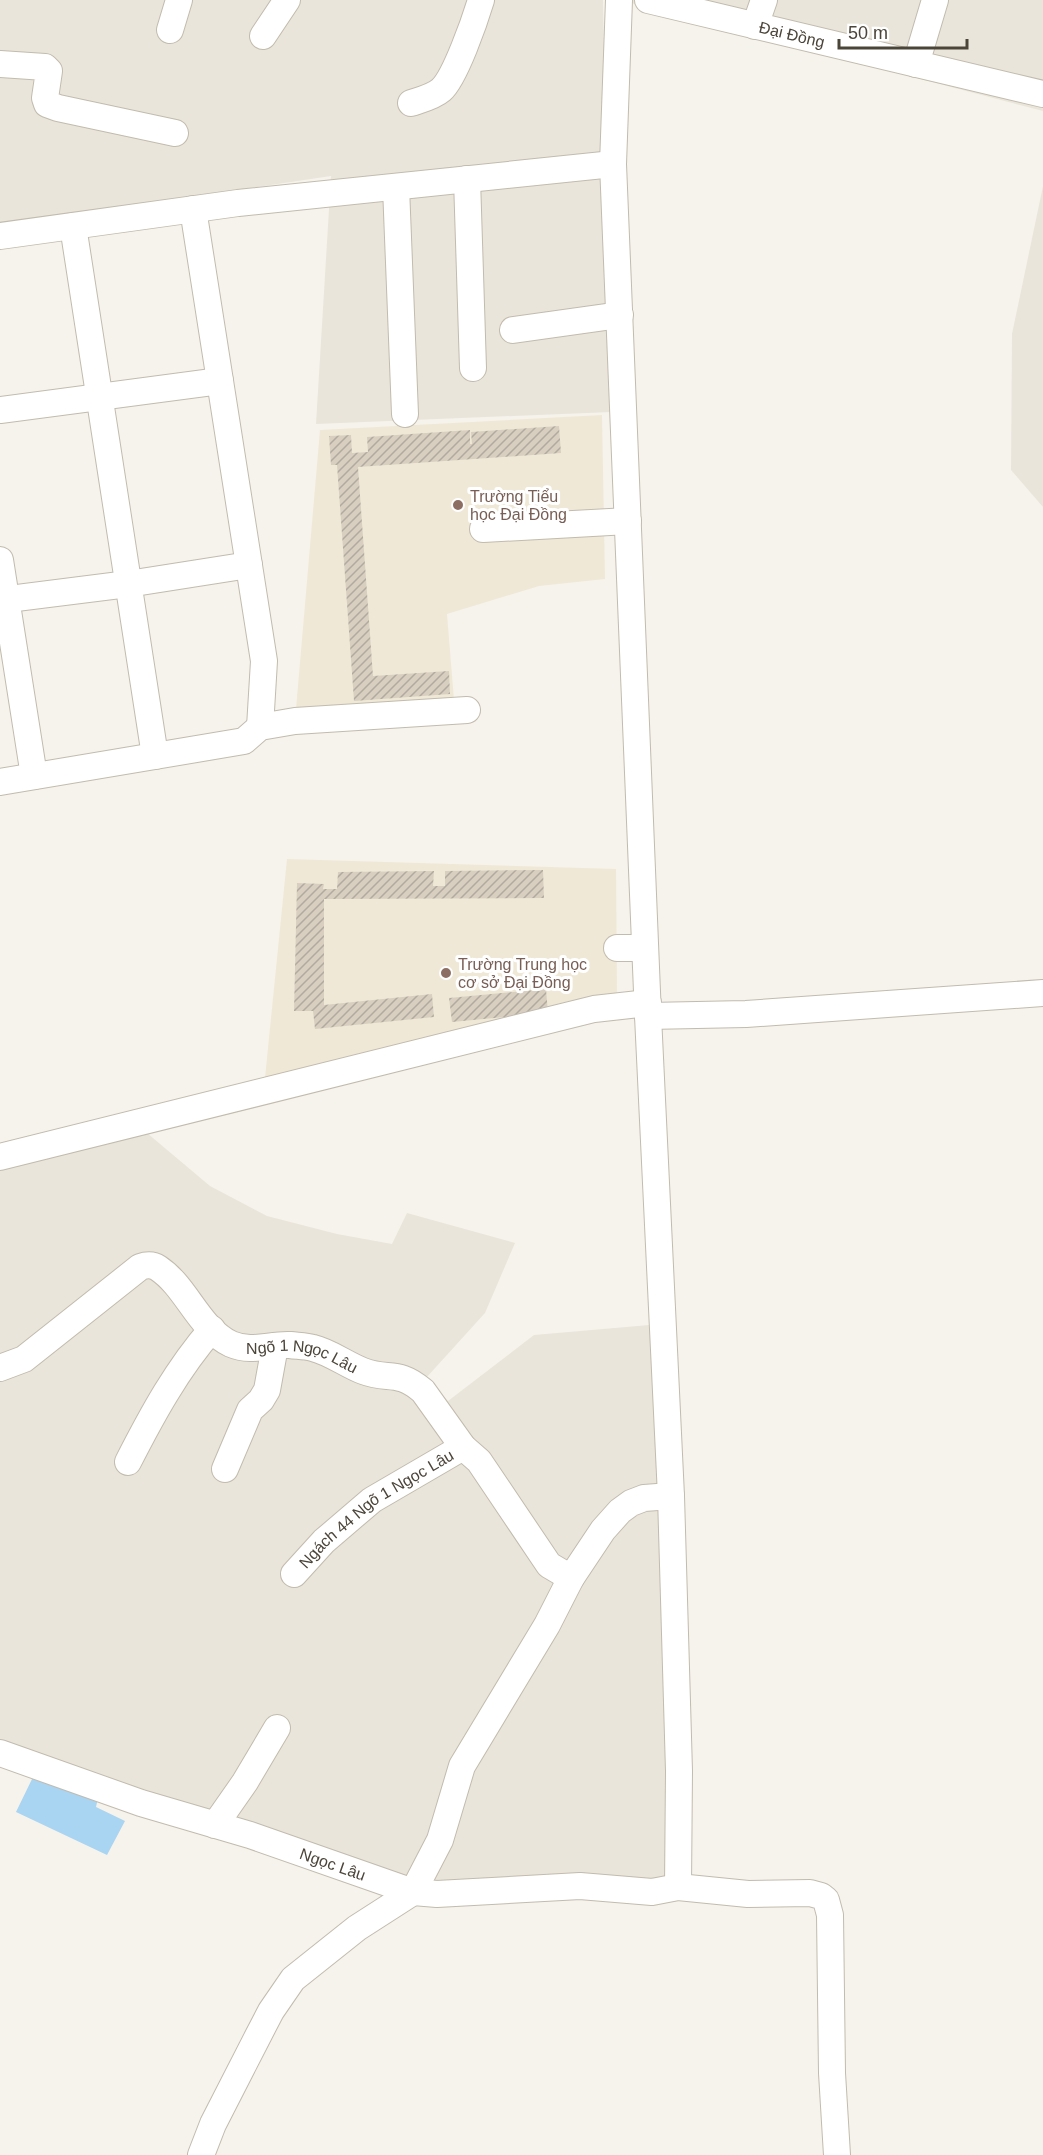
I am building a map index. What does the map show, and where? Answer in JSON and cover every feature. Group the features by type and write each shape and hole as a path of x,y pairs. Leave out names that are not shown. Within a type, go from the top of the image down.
{"street":[{"path":"170,30 179,0"},
{"path":"262,36 287,0"},
{"path":"411,103 435,94 447,83 458,63 481,0"},
{"path":"619,0 613,164 670,1496 679,1771 678,1887"},
{"path":"755,26 764,0"},
{"path":"916,64 935,0"},
{"name":"Đại Đồng","path":"660,1 755,26 1043,94"},
{"path":"0,64 45,67 49,71 45,98 47,104 176,133"},
{"path":"0,236 193,209 613,164"},
{"path":"467,179 473,368"},
{"path":"396,187 405,414"},
{"path":"193,209 264,661 260,727"},
{"path":"73,226 155,756"},
{"path":"513,330 620,315"},
{"path":"0,410 220,381"},
{"path":"483,529 628,521"},
{"path":"0,560 3,600 34,776"},
{"path":"3,600 249,565"},
{"path":"0,782 244,741 260,727 295,721 467,710"},
{"path":"617,948 645,948"},
{"path":"0,1157 594,1009 746,1014 1043,993"},
{"name":"Ngõ 1 Ngọc Lâu","path":"0,1368 24,1359 129,1274 147,1264 157,1268 212,1329 230,1343 245,1348 287,1345 315,1348 374,1375 405,1378 423,1391 463,1447 479,1461 549,1565 571,1578"},
{"path":"128,1462 149,1420 186,1359 212,1329"},
{"path":"225,1469 249,1412 267,1390 275,1346"},
{"name":"Ngách 44 Ngõ 1 Ngọc Lâu","path":"294,1574 324,1541 372,1500 463,1447"},
{"path":"201,2155 213,2124 271,2011 293,1979 357,1928 413,1892 440,1840 462,1766 547,1625 571,1578 603,1530 620,1511 638,1500 670,1496"},
{"path":"215,1825 278,1728"},
{"name":"Ngọc Lâu","path":"0,1753 141,1803 250,1835 413,1892 447,1894 580,1886 652,1892 678,1887 748,1894 810,1893 821,1896 826,1900 830,1915 832,2073 837,2155"}],"shaded area":[{"path":"0,0 603,0 611,412 316,424 331,176 0,225"},
{"path":"619,0 1043,0 1043,111"},
{"path":"1043,186 1043,507 1011,470 1012,334"},
{"name":"Trường Tiểu học Đại Đồng","path":"602,415 605,579 539,586 447,614 454,700 296,709 320,430"},
{"name":"Trường Trung học cơ sở Đại Đồng","path":"287,859 616,869 617,997 265,1078"},
{"path":"147,1133 210,1186 267,1216 337,1234 392,1244 407,1213 515,1243 485,1313 426,1378 448,1401 534,1335 672,1323 684,1896 468,1898 0,1760 0,1168"}],"water":[{"path":"33,1777 98,1798 96,1807 125,1821 107,1855 16,1812"}],"building":[{"path":"559,426 561,453 358,467 373,676 449,671 450,694 354,701 337,465 331,465 329,436 351,435 352,453 368,452 367,437 470,430 470,444 472,444 471,432"},
{"path":"543,870 544,898 324,899 324,1005 432,994 434,1017 315,1029 313,1011 294,1011 297,883 324,884 323,889 337,889 338,872 434,871 433,886 445,886 445,871"},
{"path":"546,989 548,1013 452,1022 449,998"}],"place":[{"name":"Trường Tiểu học Đại Đồng","path":"458,505"},
{"name":"Trường Trung học cơ sở Đại Đồng","path":"446,973"}]}
